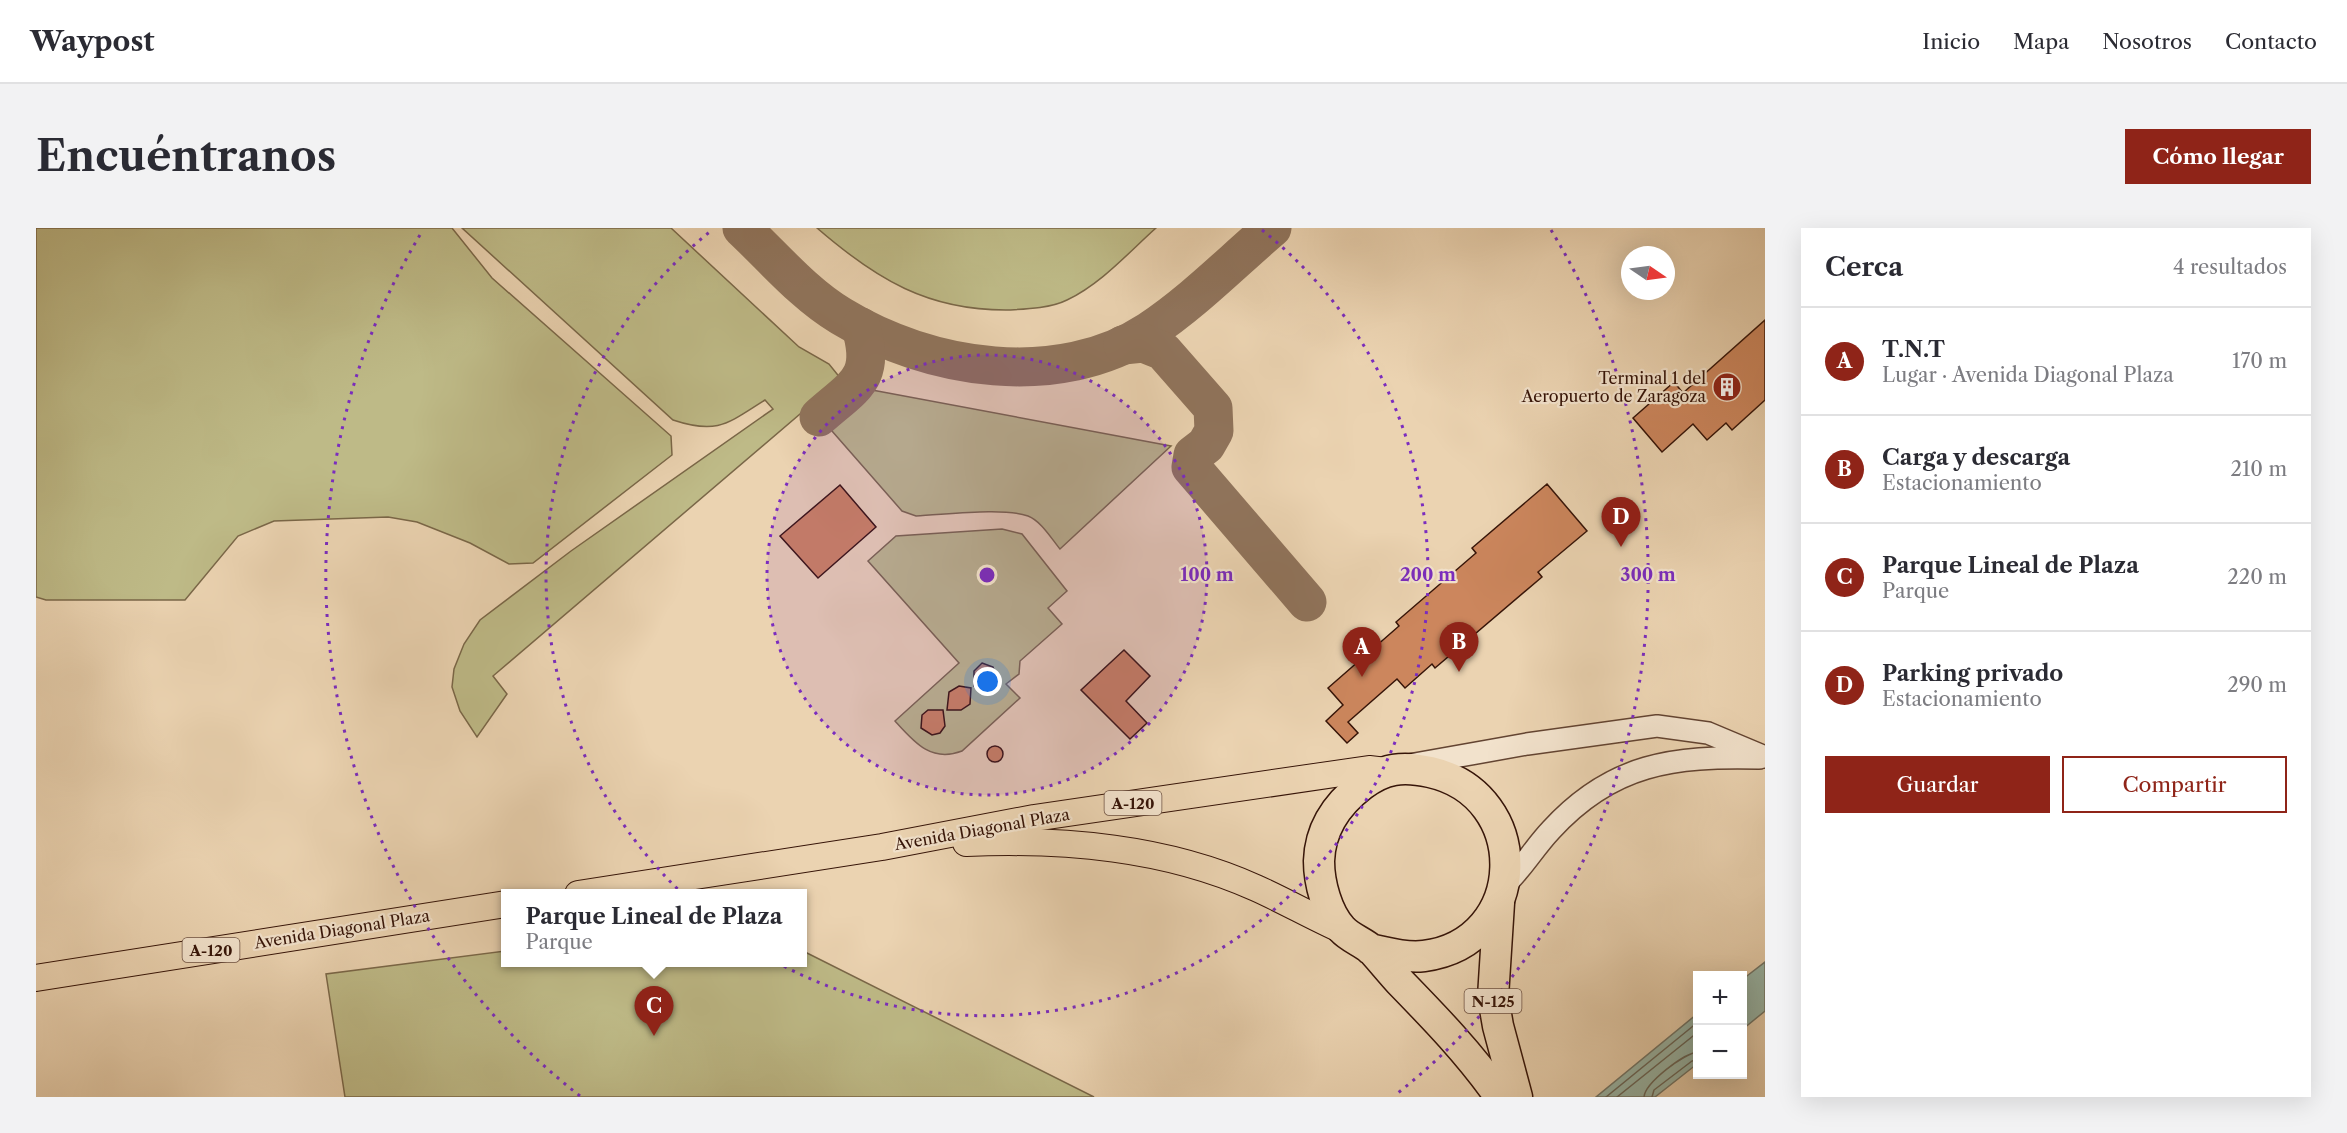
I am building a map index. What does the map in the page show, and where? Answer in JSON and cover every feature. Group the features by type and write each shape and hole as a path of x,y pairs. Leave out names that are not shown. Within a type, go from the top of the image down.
{"highway":[{"path":"1395,769 1447,777 1460,783 1481,801 1496,821 1504,844 1502,895 1475,932 1438,952 1410,957 1370,949 1342,930 1322,886 1319,856 1326,827 1341,802 1365,783 1395,769"},
{"name":"N-125","path":"1502,895 1493,997 1498,1026 1517,1097"},
{"name":"N-125","path":"1370,949 1444,1026 1500,1097"}],"main road":[{"name":"Avenida Diagonal Plaza","path":"610,889 882,847 1045,816 1369,769 1395,769"},
{"name":"A-120","path":"882,847 1040,842 1115,848 1162,857 1209,871 1255,888 1342,930"},
{"name":"Avenida Diagonal Plaza","path":"36,978 501,905"}],"street":[{"path":"1395,769 1440,758 1657,726 1708,733 1765,757"},
{"path":"1502,895 1552,828 1570,812 1624,776 1676,759 1703,756 1765,757"}],"shaded area":[{"path":"36,228 452,228 492,278 671,436 672,455 533,563 509,564 470,543 417,522 388,517 274,521 238,536 185,600 46,600 36,597"},
{"path":"462,228 671,228 799,347 829,364 841,379 493,676 507,694 477,737 460,711 452,687 454,669 464,644 480,620 571,551 773,409 765,400 731,420 712,426 673,420"},
{"path":"817,228 1156,228 1103,277 1067,300 1039,308 1009,310 953,305 928,298 882,277"},
{"path":"872,390 1171,446 1060,549 1033,518 1017,513 989,512 916,516 902,511 832,431 834,423"},
{"path":"1002,529 1022,534 1067,591 1048,608 1062,624 1020,661 1019,674 1006,684 1020,698 962,751 951,754 932,752 916,743 895,721 959,663 868,561 896,536"},
{"path":"501,952 501,967 807,967 807,953 1094,1097 345,1097 326,974"}],"water":[{"path":"1765,962 1765,1011 1747,1026 1747,1025 1747,976"},
{"path":"1693,1017 1693,1067 1655,1097 1596,1097"}],"building":[{"name":"Terminal 1 del Aeropuerto de Zaragoza","path":"1765,320 1765,400 1732,430 1726,423 1707,440 1693,424 1662,452 1633,418 1674,382 1683,393"},
{"path":"1547,484 1587,531 1538,572 1542,577 1435,668 1432,664 1405,688 1397,679 1348,722 1358,733 1347,743 1326,721 1343,705 1328,688 1399,626 1396,622 1476,553 1472,548"},
{"path":"840,485 876,527 818,578 780,536"},
{"path":"1124,650 1150,676 1126,701 1147,723 1130,739 1081,690"},
{"path":"982,663 993,667 996,677 989,686 974,686 974,671"},
{"path":"959,686 971,688 970,704 961,710 947,710 949,692"},
{"path":"928,710 943,710 945,726 940,733 932,735 921,728 922,715"},
{"path":"995,746 1003,754 995,762 987,754"}],"taxiway":[{"path":"742,228 789,275 841,316 876,335 914,349 953,360 994,366 1035,366 1075,361 1114,350 1165,320 1197,295 1272,228"},
{"path":"819,417 852,388 864,370 866,358 861,327"},
{"path":"1123,345 1143,343 1163,351 1213,408 1214,431 1206,445 1193,455 1191,467 1307,602"}],"place":[{"name":"Terminal 1 del Aeropuerto de Zaragoza","path":"1727,387"},
{"name":"Parking privado","path":"1621,547"},
{"name":"Carga y descarga","path":"1459,672"},
{"name":"T.N.T","path":"1362,677"},
{"name":"Parque Lineal de Plaza","path":"654,1036"}]}
